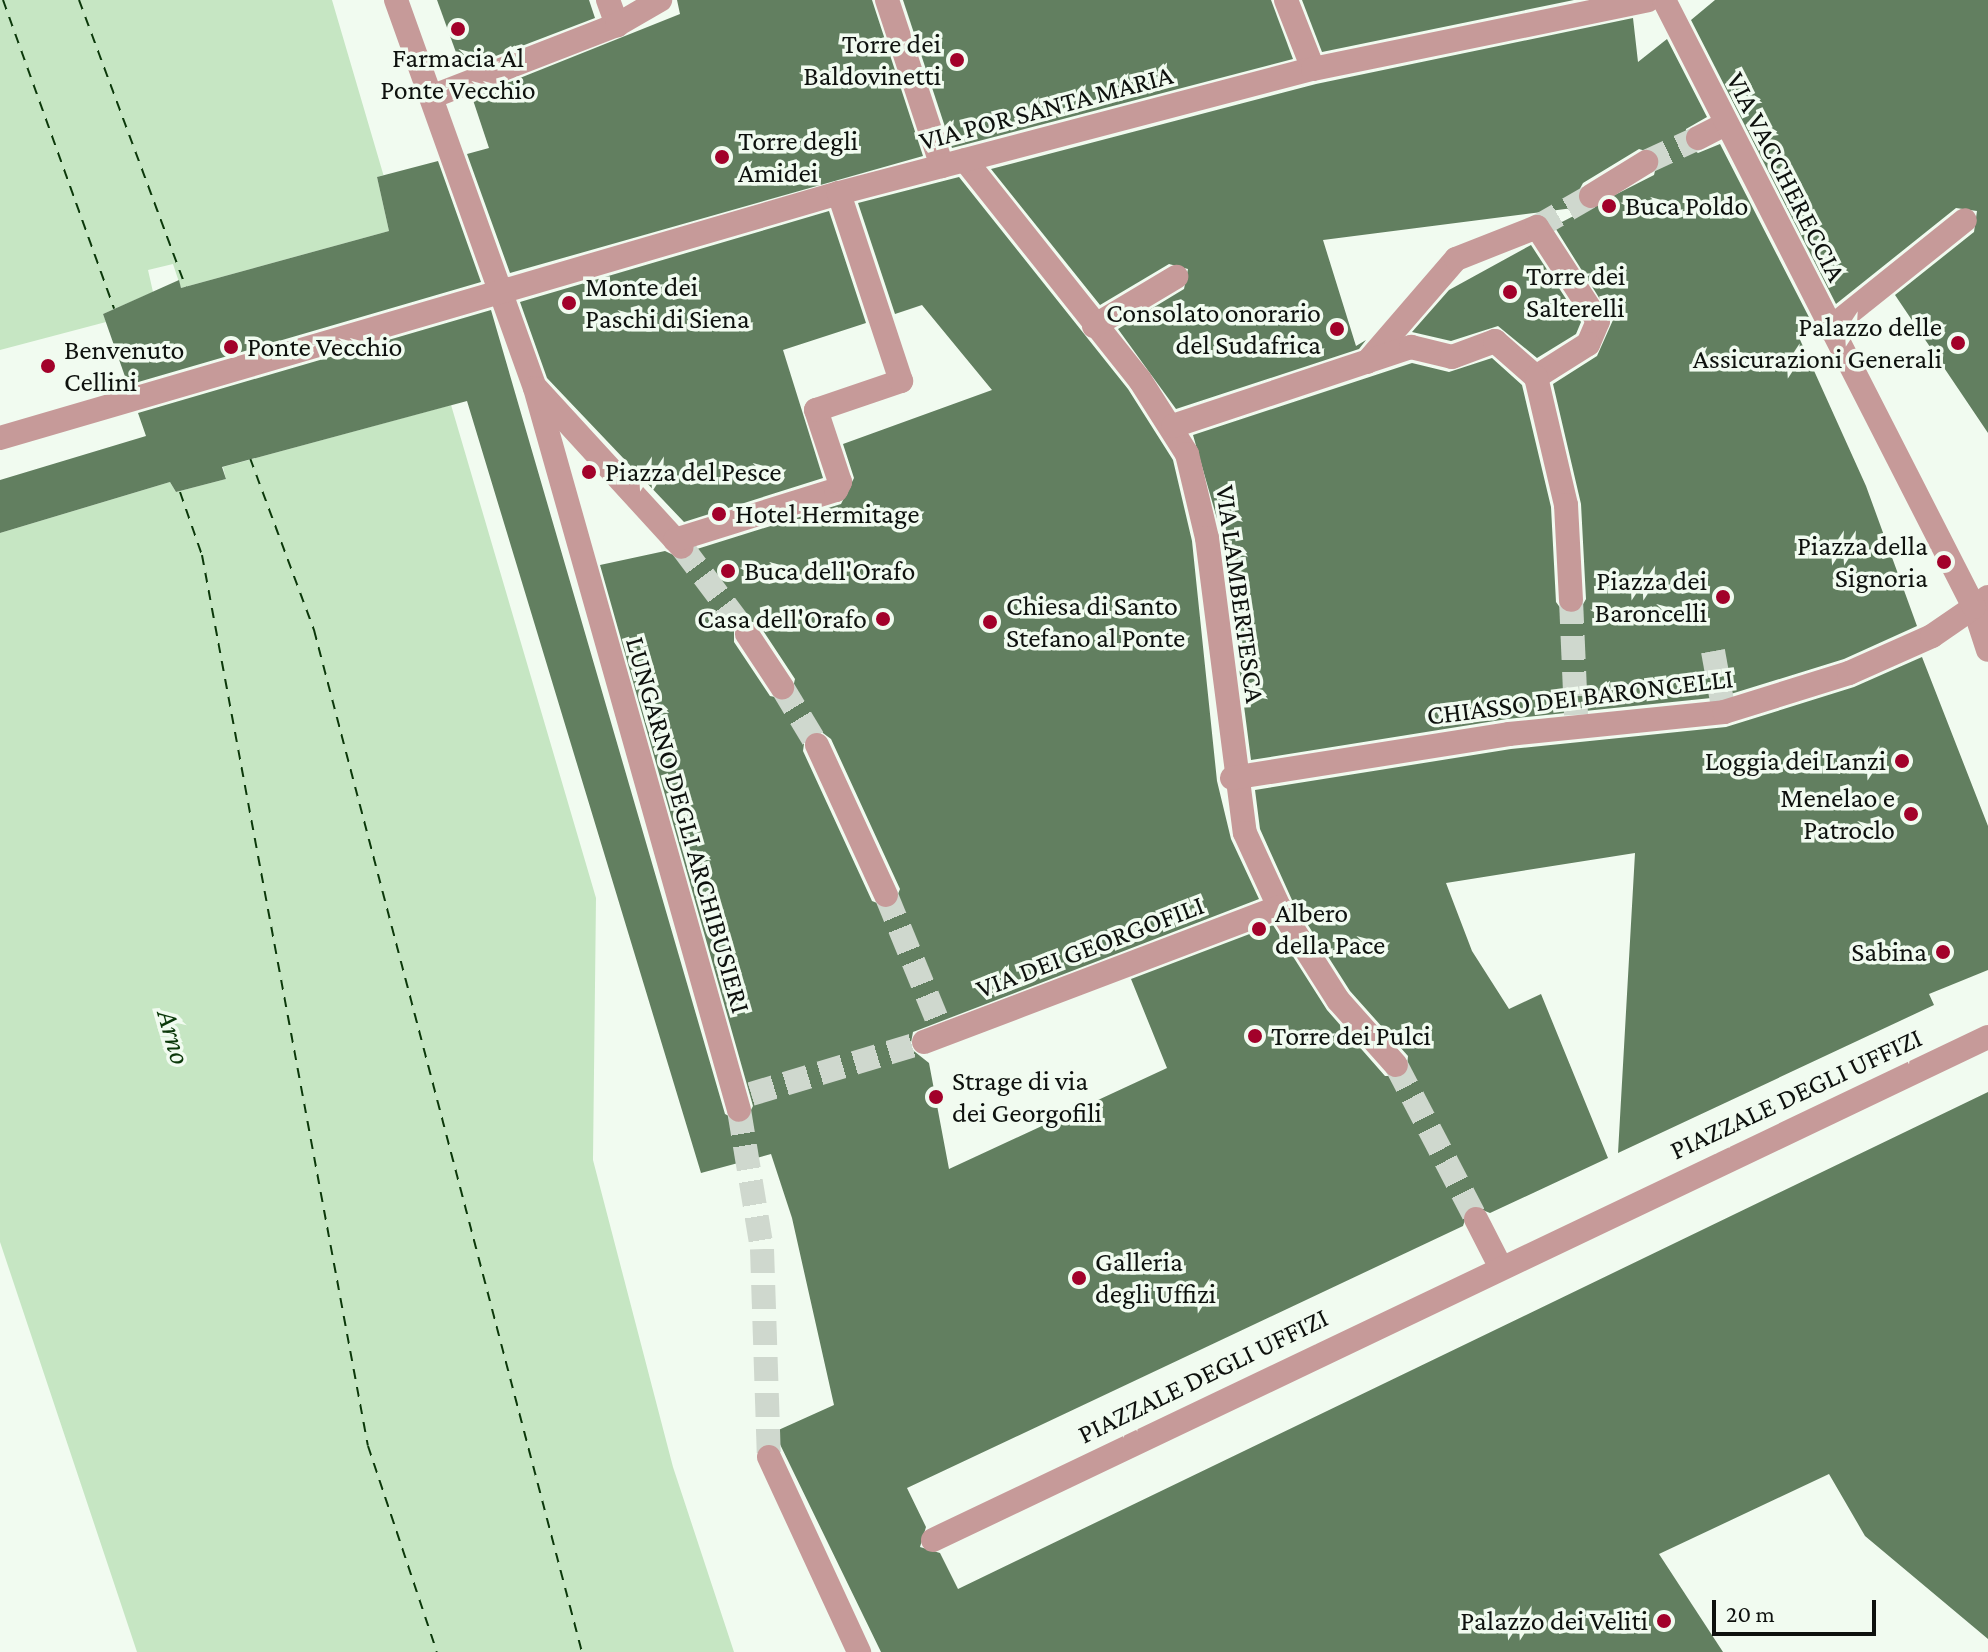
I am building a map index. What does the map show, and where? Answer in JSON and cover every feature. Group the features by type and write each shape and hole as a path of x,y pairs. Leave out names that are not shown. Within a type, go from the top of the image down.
{"street":[{"path":"396,0 535,388 684,541 836,490 840,482 816,410 901,381 839,193"},
{"path":"608,0 617,25"},
{"path":"431,97 617,25 660,0"},
{"name":"VIA LAMBERTESCA","path":"887,0 954,163 1094,326 1173,426 1207,538 1232,778 1245,833 1279,907 1338,1000 1396,1065"},
{"path":"1286,0 1313,69"},
{"name":"VIA POR SANTA MARIA","path":"0,438 458,306 499,288 839,193 1313,69 1648,0"},
{"name":"VIA VACCHERECCIA","path":"1664,0 1829,329 1981,602 1988,650"},
{"path":"1698,138 1726,124"},
{"path":"1591,196 1646,162"},
{"path":"1829,329 1965,220"},
{"path":"1367,362 1456,259 1537,227 1598,321 1588,344 1536,377"},
{"path":"1094,326 1176,277"},
{"path":"1173,426 1411,347 1452,357 1495,341 1536,377 1566,505 1571,600"},
{"name":"LUNGARNO DEGLI ARCHIBUSIERI","path":"535,388 580,558 742,1100"},
{"name":"CHIASSO DEI BARONCELLI","path":"1232,778 1577,721 1724,712 1849,673 1925,639 1981,602"},
{"path":"747,634 782,687"},
{"path":"817,745 886,895"},
{"name":"VIA DEI GEORGOFILI","path":"935,1033 1279,907"},
{"name":"PIAZZALE DEGLI UFFIZI","path":"933,1540 1500,1266 1988,1037"},
{"path":"1476,1219 1500,1266"},
{"path":"769,1457 859,1652"}],"water":[{"name":"Arno","path":"0,0 332,0 596,898 593,1160 673,1467 734,1652 137,1652 0,1242"}],"pier":[{"name":"Ponte Vecchio","path":"387,174 455,404 223,467 226,479 176,492 170,482 0,533 0,350 106,322 103,314 153,292 148,270 173,264 181,288 389,231 377,177"}],"building":[{"path":"437,0 589,0 595,18 462,69"},
{"path":"677,0 872,0 923,156 510,273 467,154 489,148 472,97 680,14"},
{"path":"903,0 1271,0 1293,59 952,148"},
{"path":"1302,0 1574,0 1322,52"},
{"path":"1715,0 1988,0 1988,433 1895,295 1974,232 1977,211 1956,208 1836,304 1691,20"},
{"path":"1633,18 1638,62 1667,39 1707,117 1686,129 1685,145 1698,153 1720,144 1814,327 1797,333 1866,486 1917,626 1844,659 1721,697 1507,719 1251,760 1222,536 1193,435 1412,363 1449,372 1492,358 1522,385 1551,507 1556,602 1564,613 1578,613 1586,599 1581,504 1553,384 1597,356 1613,320 1554,226 1654,175 1659,155 1639,149 1583,183 1576,196 1581,207 1323,240 1356,346 1366,340 1359,349 1176,409 1118,329 1184,289 1188,269 1169,264 1100,305 991,169 1316,84"},
{"path":"438,161 481,282 128,385 103,314 179,280 181,288 389,231 377,177"},
{"path":"959,177 1128,389 1173,460 1192,541 1217,781 1231,839 1259,899 913,1032 910,1048 929,1063 949,1169 1167,1068 1131,979 1273,925 1327,1010 1385,1076 1406,1076 1408,1056 1350,991 1292,900 1260,829 1255,790 1511,749 1726,727 1854,687 1922,657 1988,826 1988,970 1929,994 1934,1005 1618,1153 1635,853 1446,883 1472,951 1509,1009 1541,994 1608,1158 1490,1213 1470,1205 1463,1226 907,1488 926,1527 920,1547 940,1553 958,1589 1988,1092 1988,1639 1865,1536 1829,1474 1659,1554 1723,1652 881,1652 774,1432 834,1405 792,1218 771,1154 701,1173 467,401 222,467 226,479 176,492 170,482 0,533 0,480 146,436 138,413 491,310 725,1114 744,1124 753,1106 600,565 665,551 686,561 697,549 841,504 854,478 843,444 992,390 922,305 895,314 858,203","holes":["747,619 760,626 795,679 790,700 770,696 734,642 734,627","819,730 831,739 900,889 892,909 872,901 803,751 805,736"]},
{"path":"829,211 866,323 783,350 823,478 684,522 547,378 520,302"},
{"name":"Torre dei Salterelli","path":"1531,245 1581,322 1576,334 1537,358 1498,326 1451,341 1412,332 1449,290"}],"ferry route":[{"path":"3,0 114,309"},
{"path":"79,0 186,287"},
{"path":"250,458 314,630 582,1652"},
{"path":"180,492 202,555 368,1446 437,1652"}],"tunnel":[{"path":"1646,162 1698,138"},
{"path":"1537,227 1591,196"},
{"path":"682,547 747,634"},
{"path":"1571,600 1576,715"},
{"path":"1713,651 1724,712"},
{"path":"782,687 817,745"},
{"path":"886,895 938,1022"},
{"path":"751,1094 924,1042"},
{"path":"1396,1065 1476,1219"},
{"path":"739,1110 762,1249 769,1457"}],"place":[{"name":"Farmacia Al Ponte Vecchio","path":"458,29"},
{"name":"Torre dei Baldovinetti","path":"957,60"},
{"name":"Torre degli Amidei","path":"722,157"},
{"name":"Buca Poldo","path":"1609,206"},
{"name":"Torre dei Salterelli","path":"1510,292"},
{"name":"Monte dei Paschi di Siena","path":"569,303"},
{"name":"Consolato onorario del Sudafrica","path":"1337,329"},
{"name":"Palazzo delle Assicurazioni Generali","path":"1958,343"},
{"name":"Ponte Vecchio","path":"231,347"},
{"name":"Benvenuto Cellini","path":"48,366"},
{"name":"Piazza del Pesce","path":"589,472"},
{"name":"Hotel Hermitage","path":"719,514"},
{"name":"Piazza della Signoria","path":"1944,562"},
{"name":"Buca dell'Orafo","path":"728,571"},
{"name":"Piazza dei Baroncelli","path":"1723,597"},
{"name":"Casa dell'Orafo","path":"883,619"},
{"name":"Chiesa di Santo Stefano al Ponte","path":"990,622"},
{"name":"Loggia dei Lanzi","path":"1902,761"},
{"name":"Menelao e Patroclo","path":"1911,814"},
{"name":"Albero della Pace","path":"1259,929"},
{"name":"Sabina","path":"1943,952"},
{"name":"Torre dei Pulci","path":"1255,1036"},
{"name":"Strage di via dei Georgofili","path":"936,1097"},
{"name":"Galleria degli Uffizi","path":"1079,1278"},
{"name":"Palazzo dei Veliti","path":"1664,1621"}]}
